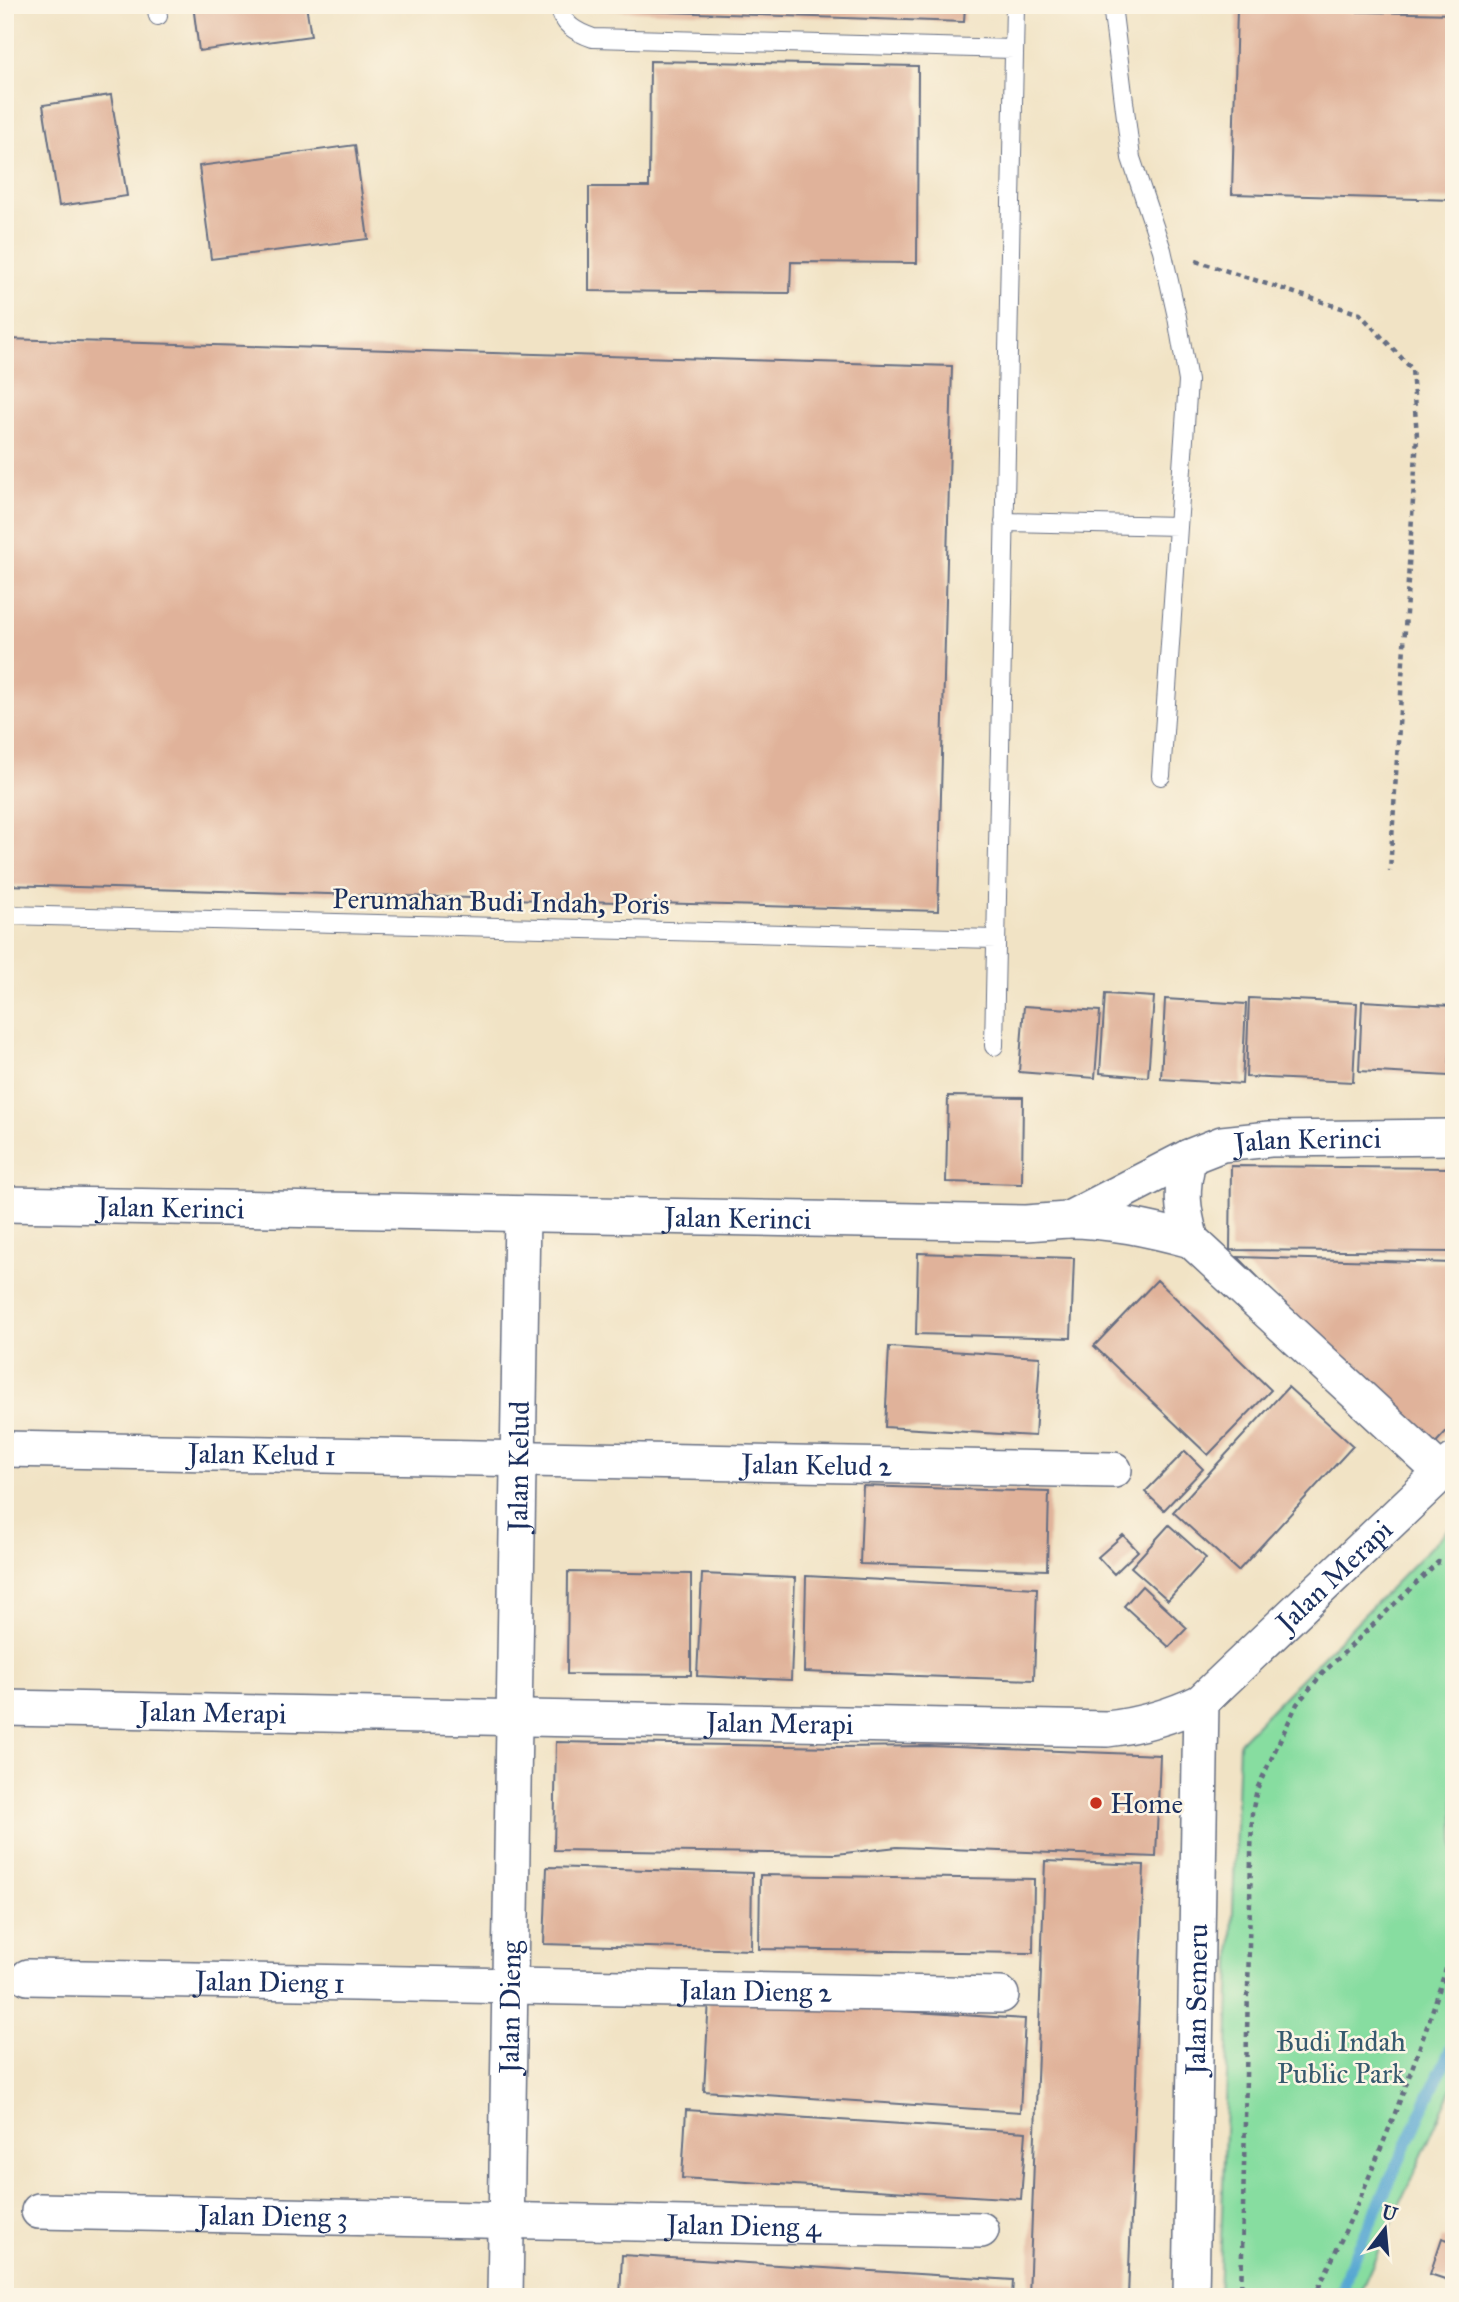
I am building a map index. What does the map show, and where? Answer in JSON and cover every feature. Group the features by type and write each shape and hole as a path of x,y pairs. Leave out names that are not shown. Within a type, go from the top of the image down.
{"street":[{"name":"Jalan Kerinci","path":"5,1204 1026,1223 1067,1220 1189,1157 1222,1144 1270,1139 1454,1137"},
{"path":"1189,1157 1182,1184 1184,1212 1191,1240"},
{"name":"Jalan Kelud","path":"514,1718 522,1214"},
{"path":"1067,1220 1100,1220 1191,1240 1448,1467"},
{"name":"Jalan Kelud 1","path":"5,1449 518,1459"},
{"name":"Jalan Kelud 2","path":"518,1459 1114,1470"},
{"name":"Jalan Merapi","path":"5,1708 1107,1729 1138,1725 1201,1702 1448,1467"},
{"name":"Jalan Semeru","path":"1191,2297 1201,1702"},
{"name":"Jalan Dieng","path":"505,2297 514,1718"},
{"name":"Jalan Dieng 1","path":"28,1977 510,1987"},
{"name":"Jalan Dieng 2","path":"510,1987 1001,1996"},
{"name":"Jalan Dieng 3","path":"39,2211 506,2220"},
{"name":"Jalan Dieng 4","path":"506,2220 981,2230"}],"lane":[{"path":"559,5 566,23 578,33 593,38 1014,49"},
{"path":"994,1046 1015,5"},
{"path":"1112,5 1131,159 1162,250 1188,381 1161,776"},
{"path":"1004,522 1178,526"},
{"name":"Perumahan Budi Indah, Poris","path":"5,915 996,939"}],"path":[{"path":"1162,250 1360,314 1412,369 1417,436 1390,871"},
{"path":"1241,2297 1252,1813 1257,1789 1297,1704 1322,1674 1438,1562 1454,1566"},
{"path":"1314,2297 1339,2247 1384,2141 1431,2019 1454,1943"}],"green space":[{"name":"Budi Indah Public Park","path":"1454,1523 1454,2084 1358,2297 1219,2297 1239,1742"}],"building":[{"path":"193,5 306,5 311,36 199,51"},
{"path":"578,5 965,5 964,22 578,9"},
{"path":"1237,9 1454,14 1454,200 1232,194"},
{"path":"650,61 918,66 917,263 791,262 790,293 589,291 589,187 649,187"},
{"path":"111,95 127,196 59,206 43,105"},
{"path":"355,145 368,239 211,259 199,166"},
{"path":"5,339 952,366 938,911 5,885"},
{"path":"1105,994 1154,997 1148,1077 1100,1073"},
{"path":"1249,998 1357,1003 1353,1082 1246,1077"},
{"path":"1165,999 1246,1004 1242,1084 1161,1079"},
{"path":"1362,1001 1452,1006 1449,1076 1359,1071"},
{"path":"1024,1006 1100,1011 1095,1078 1019,1072"},
{"path":"948,1096 1023,1097 1022,1184 946,1182"},
{"path":"1231,1166 1454,1168 1454,1252 1230,1250"},
{"path":"918,1253 1074,1258 1071,1338 916,1334"},
{"path":"1238,1257 1454,1263 1454,1423 1429,1450"},
{"path":"1157,1280 1271,1390 1208,1455 1094,1346"},
{"path":"889,1347 1040,1357 1035,1436 885,1427"},
{"path":"1288,1387 1353,1446 1238,1571 1173,1512"},
{"path":"1185,1451 1203,1469 1164,1510 1145,1492"},
{"path":"863,1486 1049,1492 1047,1570 860,1564"},
{"path":"1169,1525 1206,1558 1168,1600 1131,1567"},
{"path":"1123,1535 1138,1551 1114,1574 1098,1557"},
{"path":"568,1572 691,1574 691,1675 567,1674"},
{"path":"702,1574 795,1578 791,1680 697,1676"},
{"path":"806,1576 1037,1588 1034,1680 804,1672"},
{"path":"1142,1586 1187,1628 1169,1647 1124,1606"},
{"path":"556,1742 929,1746 1160,1755 1156,1857 897,1847 836,1854 554,1850"},
{"path":"1045,1861 1144,1865 1128,2297 1029,2297"},
{"path":"547,1867 752,1873 751,1950 544,1944"},
{"path":"760,1875 1034,1879 1033,1953 759,1949"},
{"path":"709,1999 1025,2019 1020,2112 704,2091"},
{"path":"686,2110 1026,2132 1021,2199 682,2178"},
{"path":"1442,2238 1454,2242 1454,2282 1430,2274"},
{"path":"622,2255 1013,2280 1012,2297 620,2297"}],"waterway":[{"path":"1341,2297 1348,2271 1454,2042"}],"place":[{"name":"Home","path":"1096,1803"}]}
